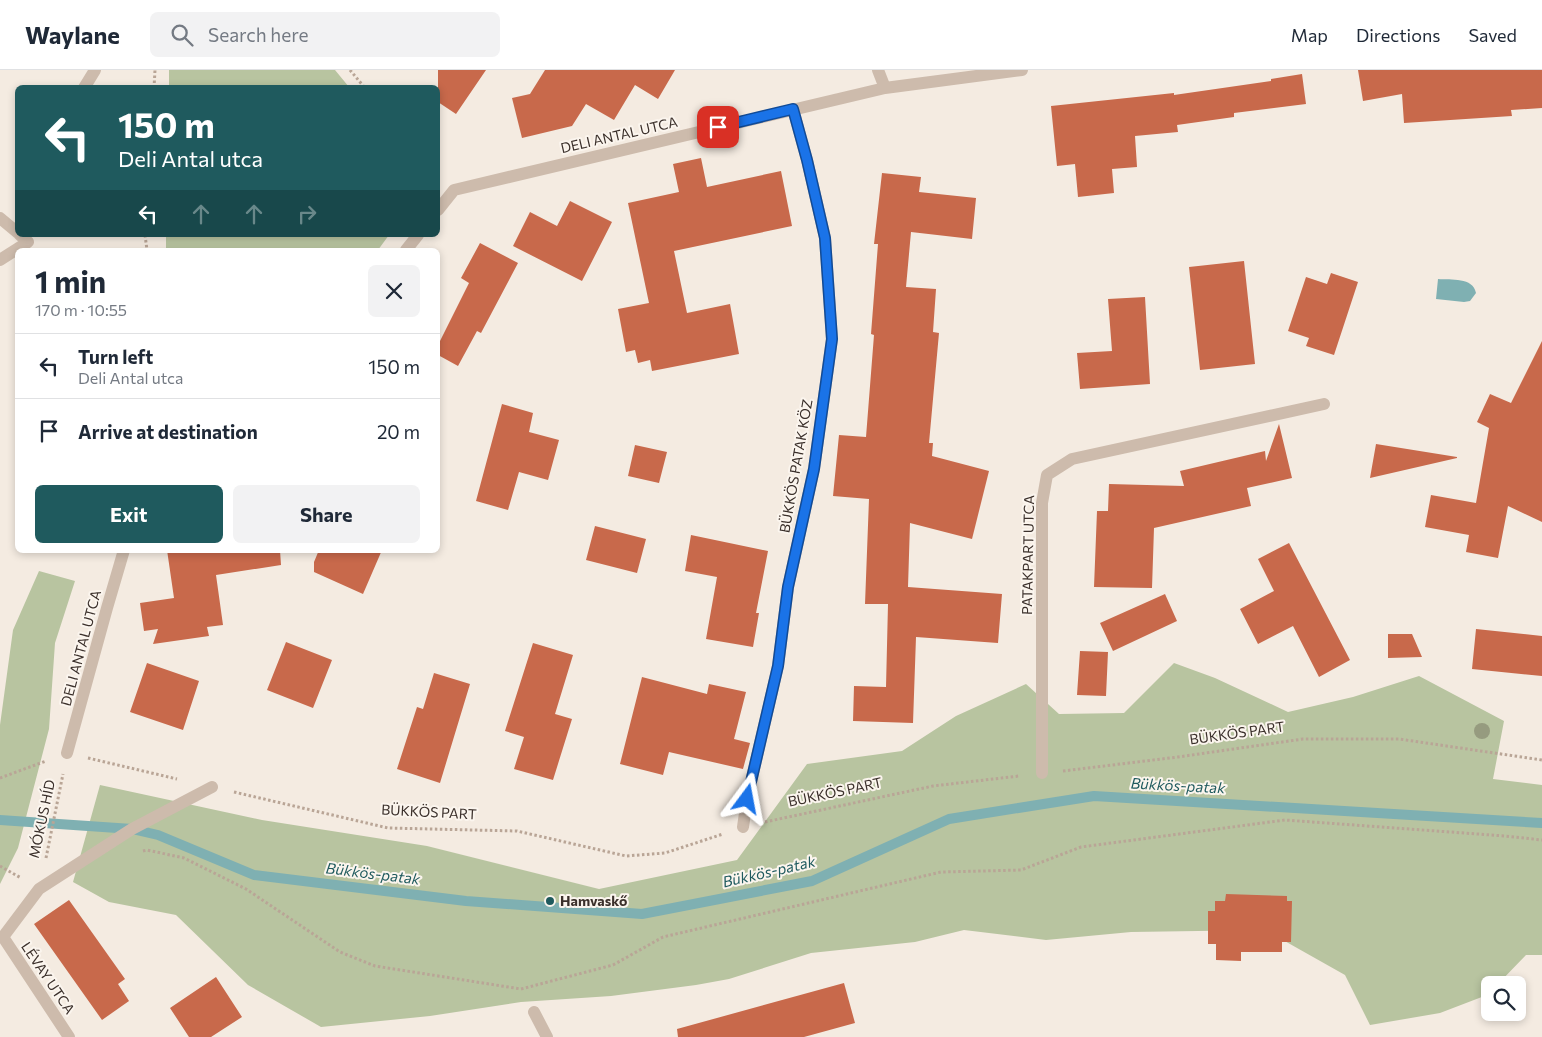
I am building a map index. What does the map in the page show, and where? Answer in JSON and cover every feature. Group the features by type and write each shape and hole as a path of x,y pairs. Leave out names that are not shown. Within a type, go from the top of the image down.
{"street":[{"path":"86,85 95,70"},
{"path":"878,70 885,88"},
{"name":"DELI ANTAL UTCA","path":"440,208 454,190 793,109 885,88 1022,70"},
{"name":"BÜKKÖS PATAK KÖZ","path":"743,827 747,799 778,666 788,587 814,469 832,339 825,238 793,109"},
{"path":"0,218 15,231"},
{"path":"0,260 22,237"},
{"path":"408,248 416,237"},
{"name":"PATAKPART UTCA","path":"1042,773 1042,503 1047,475 1072,459 1324,404"},
{"name":"DELI ANTAL UTCA","path":"67,754 123,553"},
{"path":"39,889 132,829 212,787"},
{"name":"LÉVAY UTCA","path":"39,889 1,937 69,1037"},
{"path":"534,1012 547,1037"}],"path":[{"path":"154,85 156,70"},
{"path":"350,70 362,85"},
{"name":"BÜKKÖS PART","path":"67,754 388,828 517,831 626,856 665,853 743,827 933,786 1178,757 1303,738 1399,739 1542,760"},
{"path":"0,778 67,754"},
{"name":"MÓKUS HÍD","path":"39,889 67,754"},
{"path":"138,853 147,850 184,858 246,889 340,952 375,966 521,989 613,965 662,937 941,872 1021,870 1081,847 1285,820 1542,840"},
{"path":"0,866 39,889"}],"green space":[{"path":"169,70 335,70 347,85 169,85"},
{"path":"166,237 388,237 379,248 166,248"},
{"path":"39,571 75,581 55,643 49,729 18,848 0,884 0,725 13,630"},
{"path":"1174,663 1215,678 1288,712 1353,697 1419,676 1504,721 1493,779 1542,785 1542,955 1526,955 1506,976 1481,976 1481,997 1440,1013 1370,1025 1345,975 1265,930 1131,932 1046,940 964,930 915,942 811,953 729,979 696,985 611,996 521,1002 430,1016 321,1027 248,985 176,915 109,902 73,882 100,785 262,820 427,846 599,889 737,860 807,764 902,751 956,716 1026,684 1059,714 1124,713"}],"water":[{"path":"1438,279 1461,280 1471,284 1476,293 1470,301 1464,302 1436,299"}],"building":[{"path":"438,70 486,70 456,114 440,103 440,85 438,85"},
{"path":"545,70 675,70 658,99 635,85 614,120 586,104 572,126 522,138 512,98 530,94"},
{"path":"1358,70 1542,70 1542,108 1511,110 1512,116 1404,123 1402,94 1363,101"},
{"path":"1302,74 1306,104 1234,113 1234,117 1177,125 1178,132 1135,136 1137,167 1112,169 1114,193 1078,197 1075,164 1057,166 1051,106 1174,93 1174,95 1271,81 1271,79"},
{"path":"701,158 707,187 781,171 792,226 674,251 687,313 730,304 739,354 652,371 650,360 638,363 635,350 626,352 618,309 649,303 628,203 679,192 673,164"},
{"path":"882,173 921,177 919,192 976,198 972,239 911,232 906,287 936,289 933,332 939,333 929,443 933,443 932,456 989,471 972,539 910,523 908,587 1002,594 998,643 916,637 913,723 853,721 854,686 886,687 888,604 865,604 869,499 833,496 839,435 866,437 874,335 871,334 878,244 874,244"},
{"path":"570,201 612,222 582,281 513,246 530,212 557,226"},
{"path":"480,243 518,263 481,333 477,331 458,366 440,356 440,341 469,283 461,278"},
{"path":"1244,261 1255,364 1200,370 1189,267"},
{"path":"1331,273 1358,282 1334,355 1306,346 1309,338 1288,331 1306,277 1327,284"},
{"path":"1145,297 1150,384 1080,389 1077,353 1112,351 1108,299"},
{"path":"1542,341 1542,522 1508,506 1498,558 1466,552 1469,535 1425,527 1431,495 1476,503 1489,428 1477,422 1490,394 1511,403"},
{"path":"502,404 533,413 529,432 559,440 548,480 519,472 508,510 476,501"},
{"path":"1279,424 1292,478 1247,488 1251,506 1154,528 1152,588 1094,587 1097,511 1108,511 1109,484 1184,486 1180,471 1265,451 1266,461"},
{"path":"1376,444 1457,457 1457,458 1370,478"},
{"path":"635,445 667,452 659,483 628,476"},
{"path":"595,526 646,539 637,573 586,560"},
{"path":"691,535 768,551 756,613 759,613 753,647 706,639 717,577 685,571"},
{"path":"1289,543 1350,660 1319,677 1293,626 1258,644 1240,609 1274,591 1258,559"},
{"path":"167,553 280,553 281,565 216,575 223,625 207,627 209,636 153,644 158,629 144,631 140,603 174,598"},
{"path":"318,553 381,553 363,594 314,572 314,562"},
{"path":"1165,594 1177,621 1113,651 1100,623"},
{"path":"1476,629 1542,636 1542,676 1472,669"},
{"path":"1388,634 1412,634 1422,657 1388,658"},
{"path":"286,642 332,660 313,708 267,690"},
{"path":"533,643 573,655 555,714 572,719 553,780 514,769 524,737 505,731"},
{"path":"1080,651 1108,652 1106,696 1077,695"},
{"path":"147,663 199,681 183,730 130,712"},
{"path":"434,673 470,684 440,783 397,769 417,707 423,709"},
{"path":"642,677 707,694 709,684 746,692 734,739 750,743 743,769 669,752 663,775 620,764"},
{"path":"1226,894 1287,896 1287,901 1292,901 1291,942 1282,942 1282,952 1241,952 1241,961 1216,960 1216,944 1208,944 1208,911 1215,911 1215,901 1225,901"},
{"path":"69,900 125,979 118,984 129,1001 102,1020 34,924"},
{"path":"216,977 242,1017 211,1037 189,1037 170,1008"},
{"path":"844,983 855,1023 804,1037 678,1037 677,1029"}],"waterway":[{"name":"Bükkös-patak","path":"0,820 132,829 158,835 254,875 466,901 642,914 812,881 949,819 1094,796 1542,823"}],"place":[{"name":"Hamvaskő","path":"550,901"}],"route":[{"path":"718,127 793,109 825,238 832,339 814,469 788,587 778,666 747,799"}]}
